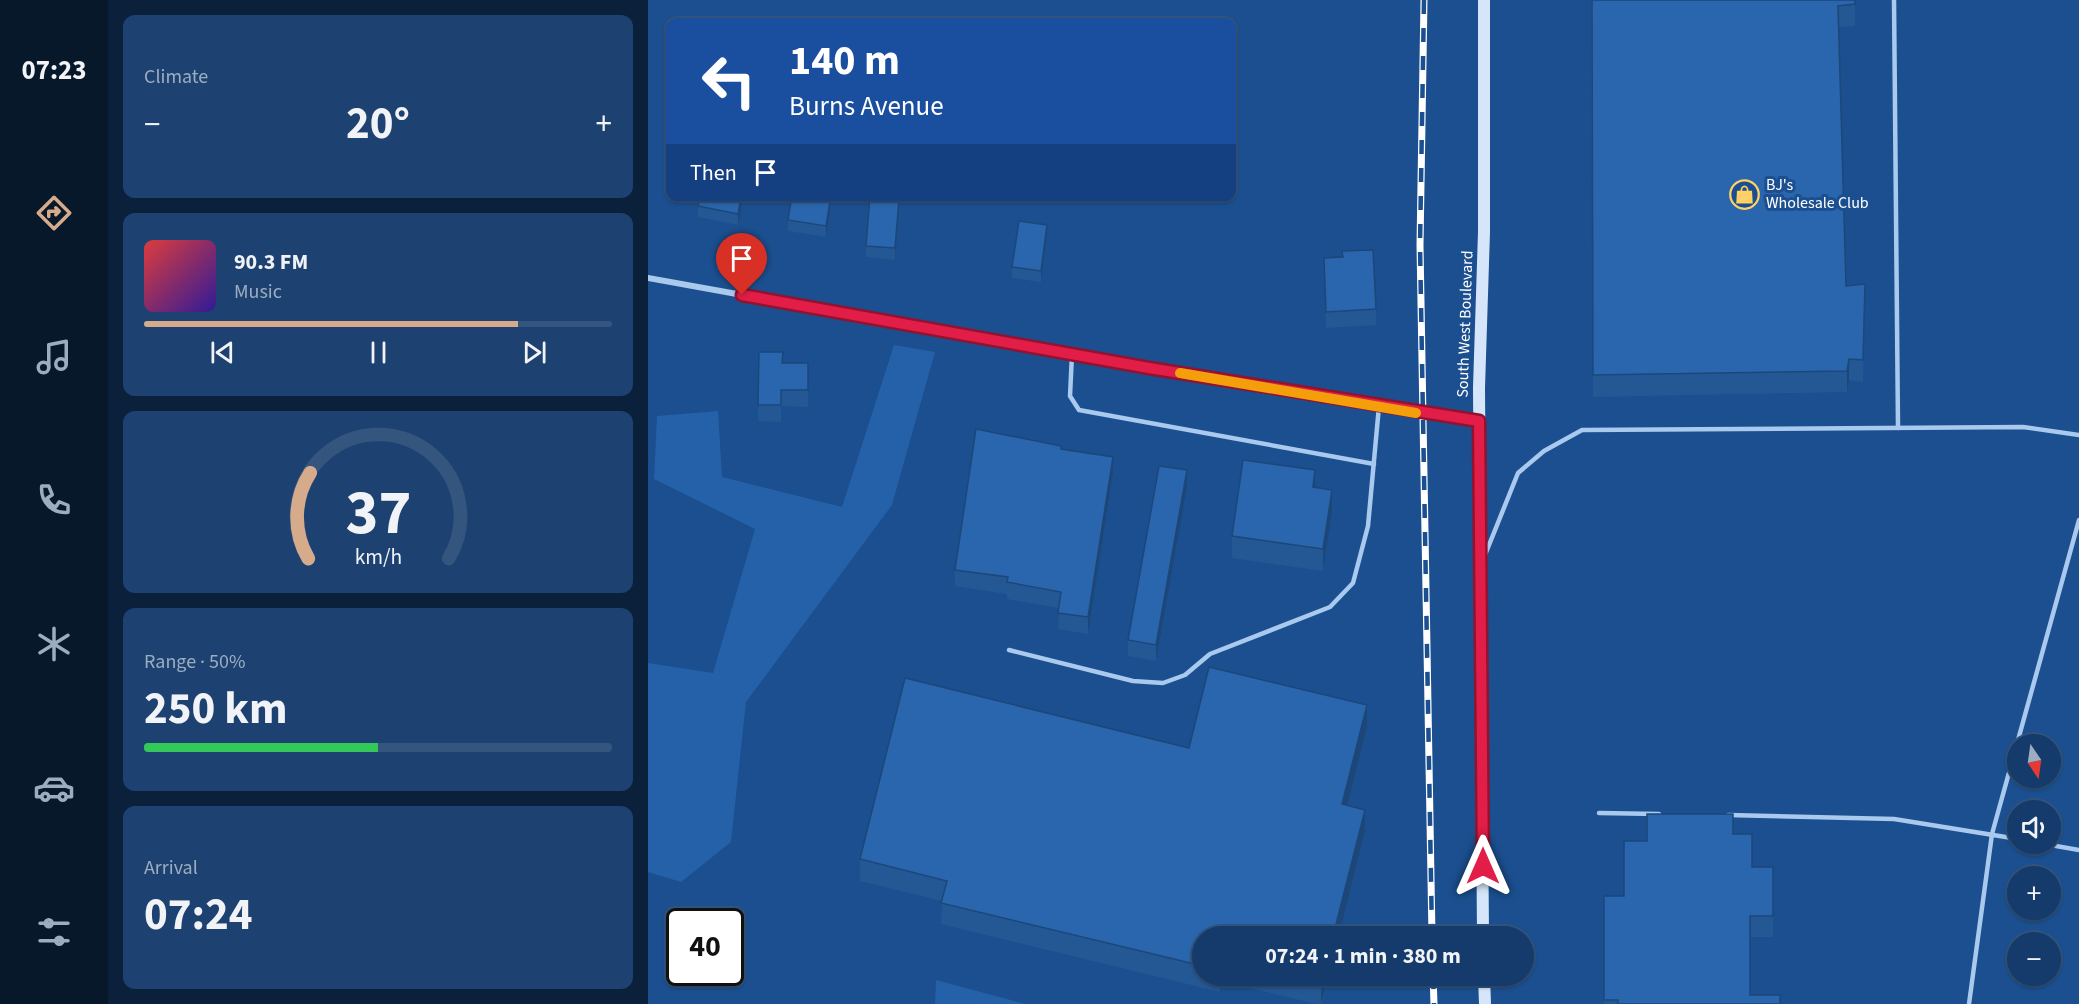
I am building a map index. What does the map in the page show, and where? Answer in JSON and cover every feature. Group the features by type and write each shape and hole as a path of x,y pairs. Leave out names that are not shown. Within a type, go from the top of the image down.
{"street":[{"name":"South West Boulevard","path":"1483,926 1479,421 1484,232 1484,0"},
{"path":"648,278 1072,354 1479,421"},
{"path":"1484,986 1485,1004"}],"lane":[{"path":"1894,0 1898,428"},
{"path":"1072,354 1070,396 1079,410 1374,464"},
{"path":"1009,650 1132,681 1163,683 1185,675 1210,654 1330,607 1353,583 1368,526 1379,406"},
{"path":"1481,564 1518,473 1544,451 1582,430 2023,427 2079,435"},
{"path":"1969,1004 1992,834 2079,520"},
{"path":"1599,813 1671,814"},
{"path":"1716,815 1893,819 2007,837"},
{"path":"2061,847 2079,850"}],"shaded area":[{"path":"894,345 935,352 892,505 746,702 731,842 681,882 648,872 648,663 713,673 755,529 654,479 657,416 718,411 722,477 842,507"},
{"path":"936,980 1025,1004 935,1004"}],"building":[{"path":"1592,0 1855,0 1855,4 1838,6 1846,286 1865,284 1863,360 1849,359 1847,371 1593,375"},
{"path":"699,201 740,201 738,214 698,206"},
{"path":"791,201 830,201 826,226 788,220"},
{"path":"870,201 899,201 895,248 866,246"},
{"path":"1019,221 1047,225 1041,271 1012,267"},
{"path":"1373,250 1376,309 1326,312 1324,258 1343,257 1342,251"},
{"path":"759,352 783,352 782,363 808,363 808,390 781,390 781,405 758,405"},
{"path":"976,429 1061,446 1061,449 1113,457 1088,617 1058,613 1061,592 1007,582 1008,577 955,570"},
{"path":"1243,460 1315,470 1313,487 1332,490 1323,549 1232,536"},
{"path":"1159,466 1187,470 1156,645 1128,640"},
{"path":"1209,667 1367,705 1342,804 1365,810 1336,926 1192,926 1192,963 941,903 947,881 860,859 905,678 1189,748"},
{"path":"1647,814 1733,814 1733,834 1752,834 1752,867 1773,867 1773,916 1750,916 1750,995 1780,995 1780,1004 1618,1004 1618,1000 1604,1000 1604,896 1624,896 1624,841 1647,841"}],"railway":[{"path":"1424,0 1420,245 1432,926"},
{"path":"1433,986 1434,1004"}],"slow traffic":[{"path":"1180,373 1416,413"}],"place":[{"name":"BJ's Wholesale Club","path":"1745,194"}],"route":[{"path":"742,295 1149,368 1422,414 1479,421 1483,866"}]}
